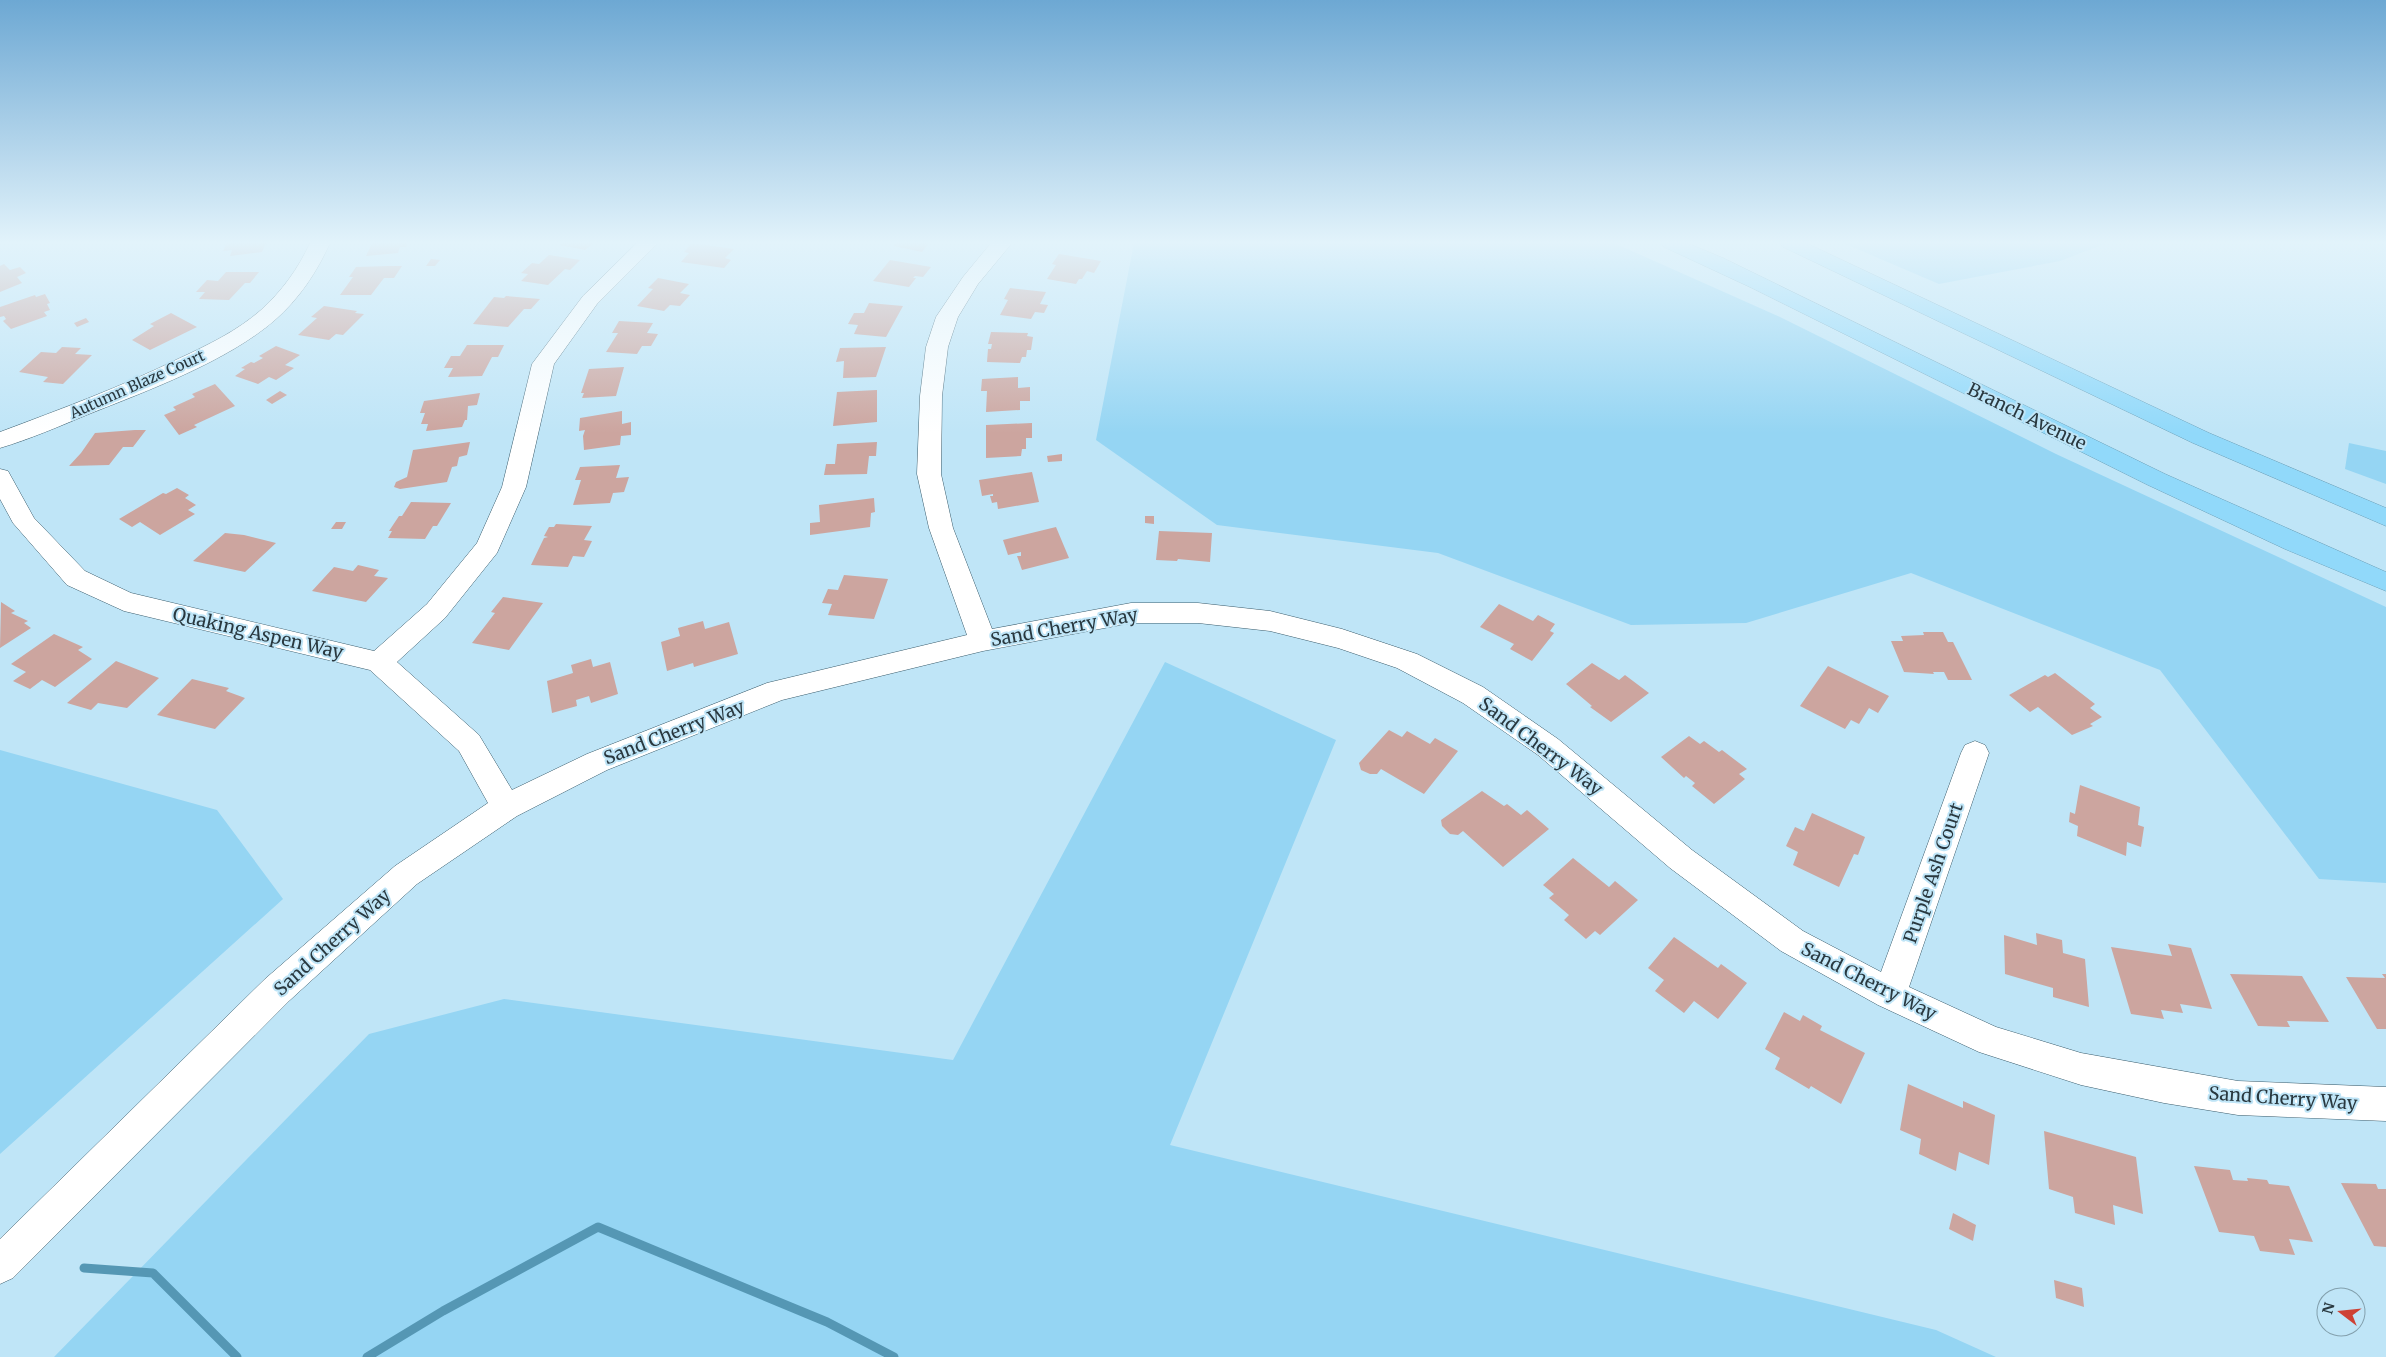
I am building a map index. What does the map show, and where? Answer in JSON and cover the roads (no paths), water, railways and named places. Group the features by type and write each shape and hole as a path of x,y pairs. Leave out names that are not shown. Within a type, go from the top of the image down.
{"highway":[{"name":"Branch Avenue","path":"1808,306 2021,414 2298,546 2386,582"},
{"path":"1923,306 2201,438 2386,518"}],"street":[{"name":"Autumn Blaze Court","path":"0,440 164,376 222,346 258,324 276,306"},
{"path":"380,662 436,612 488,547 514,487 542,364 585,306"},
{"path":"954,306 947,317 937,347 931,396 929,474 941,528 983,641"},
{"name":"Quaking Aspen Way","path":"0,477 25,524 76,578 124,601 380,662 469,743 506,807"},
{"name":"Sand Cherry Way","path":"0,1265 278,990 406,875 506,807 597,762 777,691 983,641 1131,613 1198,613 1270,621 1342,639 1407,661 1474,695 1548,747 1681,858 1792,941 1890,994 1991,1041 2081,1069 2164,1086 2238,1098 2386,1104"},
{"name":"Purple Ash Court","path":"1890,994 1975,753"}],"waterway":[{"path":"367,1357 443,1311 598,1227 827,1322 894,1357"},
{"path":"84,1268 153,1273 237,1357"}]}
